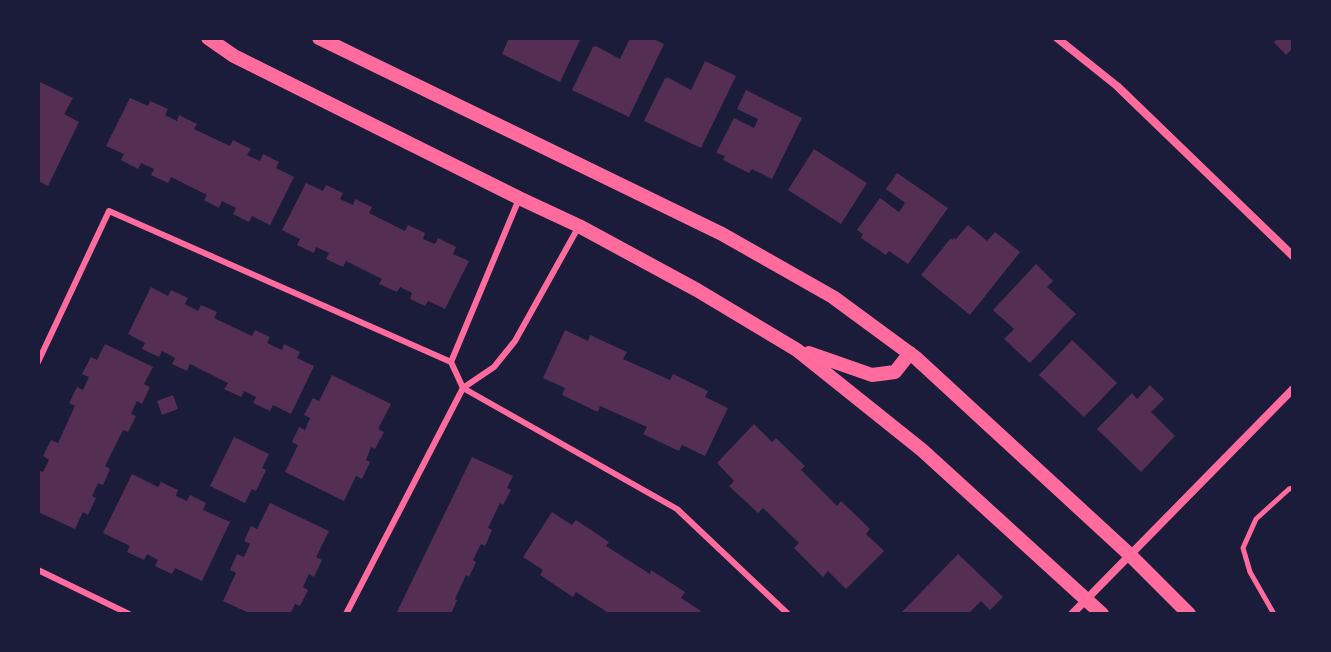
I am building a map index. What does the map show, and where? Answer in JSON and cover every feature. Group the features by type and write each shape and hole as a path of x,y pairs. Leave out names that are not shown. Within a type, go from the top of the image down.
{"street":[{"path":"319,38 722,234 833,297 910,353 1129,554 1189,614"},
{"path":"1057,38 1117,86 1293,256"},
{"path":"213,39 234,56 579,226 697,290 797,350 922,450 1102,614"},
{"path":"797,350 872,375 895,372 910,353"},
{"path":"1072,614 1293,389"}],"lane":[{"path":"451,362 519,198"},
{"path":"38,362 109,211 451,362 463,388 677,509 788,614"},
{"path":"346,614 463,388 494,367 515,341 579,226"},
{"path":"38,570 129,614"}],"path":[{"path":"1274,614 1250,572 1243,548 1256,519 1293,488"}],"building":[{"path":"509,38 581,38 560,82 502,54"},
{"path":"630,38 651,38 664,44 629,117 572,90 593,47 620,59"},
{"path":"1278,38 1293,39 1293,48 1286,55 1274,42"},
{"path":"705,61 736,76 701,148 644,121 665,78 691,90"},
{"path":"38,81 73,98 64,114 79,122 48,186 38,181"},
{"path":"746,90 802,118 772,179 752,169 749,173 716,153 734,118 754,128 758,119 737,109"},
{"path":"130,98 148,106 150,101 168,109 165,115 177,121 179,115 197,124 194,129 230,146 233,140 251,149 247,155 260,161 263,154 279,162 276,168 294,177 270,225 252,216 249,222 233,214 236,208 222,201 219,208 204,200 207,195 171,177 168,183 151,175 154,169 141,163 138,169 121,160 124,154 106,146"},
{"path":"814,149 867,183 841,224 788,190"},
{"path":"897,173 948,208 908,264 889,251 886,255 861,238 863,234 857,230 880,198 899,212 905,203 886,189"},
{"path":"306,183 323,191 326,185 343,193 340,199 353,205 355,199 372,207 369,213 405,231 408,225 425,233 423,239 435,244 438,238 456,247 453,254 469,261 445,309 428,301 425,306 410,299 412,293 400,287 397,292 379,284 382,279 346,261 343,267 326,259 329,253 316,247 314,253 297,245 300,239 282,230"},
{"path":"968,225 987,241 995,232 1020,252 970,315 921,275 951,238 955,237 955,240"},
{"path":"1036,264 1053,281 1047,287 1076,314 1030,363 1004,339 1014,329 993,310"},
{"path":"151,287 168,296 171,290 188,298 185,304 198,311 201,305 217,312 214,318 252,336 255,330 270,337 267,343 282,350 284,344 300,352 297,358 314,366 291,414 273,405 270,411 253,403 256,397 244,391 241,397 224,389 228,383 190,364 187,371 172,364 175,358 162,351 159,357 142,349 145,343 128,334"},
{"path":"565,330 588,341 590,335 627,352 623,359 670,380 673,374 708,391 705,397 728,408 705,456 682,445 679,451 643,434 647,427 600,406 598,412 562,395 565,388 543,378"},
{"path":"1072,340 1117,383 1084,417 1039,375"},
{"path":"105,344 153,367 144,384 150,387 142,404 137,401 131,414 136,416 128,432 123,430 105,466 110,469 103,485 98,483 92,496 96,498 88,515 83,512 75,529 38,512 38,470 43,472 49,460 43,456 51,440 58,443 75,406 69,403 77,387 83,390 89,377 82,374 91,357 97,360"},
{"path":"332,375 391,404 378,429 384,432 375,449 371,447 366,460 370,462 362,479 356,476 344,501 285,472 298,445 292,442 299,427 305,430 310,418 304,415 313,398 319,401"},
{"path":"1150,385 1164,399 1151,412 1175,436 1141,472 1097,429 1132,393 1137,399"},
{"path":"173,395 178,409 162,415 157,401"},
{"path":"754,424 772,442 776,438 805,466 801,470 837,506 841,501 870,529 866,534 884,551 846,589 828,571 823,577 794,548 799,543 763,508 758,513 729,486 734,481 717,463"},
{"path":"234,437 269,454 262,468 266,470 256,491 252,489 245,503 210,486"},
{"path":"472,457 513,476 507,488 511,490 503,505 500,503 488,528 492,530 485,546 481,544 473,560 476,562 469,577 466,575 451,614 396,614"},
{"path":"132,474 158,487 161,482 178,490 176,496 187,501 190,495 206,503 203,510 230,522 202,581 175,568 172,574 155,566 158,560 147,554 144,560 127,552 130,546 103,533"},
{"path":"270,503 329,531 316,557 322,560 314,577 309,574 303,587 308,590 300,606 295,604 290,614 251,614 223,601 236,573 230,570 237,554 244,557 250,544 244,541 251,526 257,529"},
{"path":"552,512 572,525 576,520 609,542 606,546 685,592 681,598 701,611 700,614 610,614 576,592 573,597 540,575 543,570 523,557"},
{"path":"958,554 1003,597 990,610 981,601 968,614 900,614"}]}
